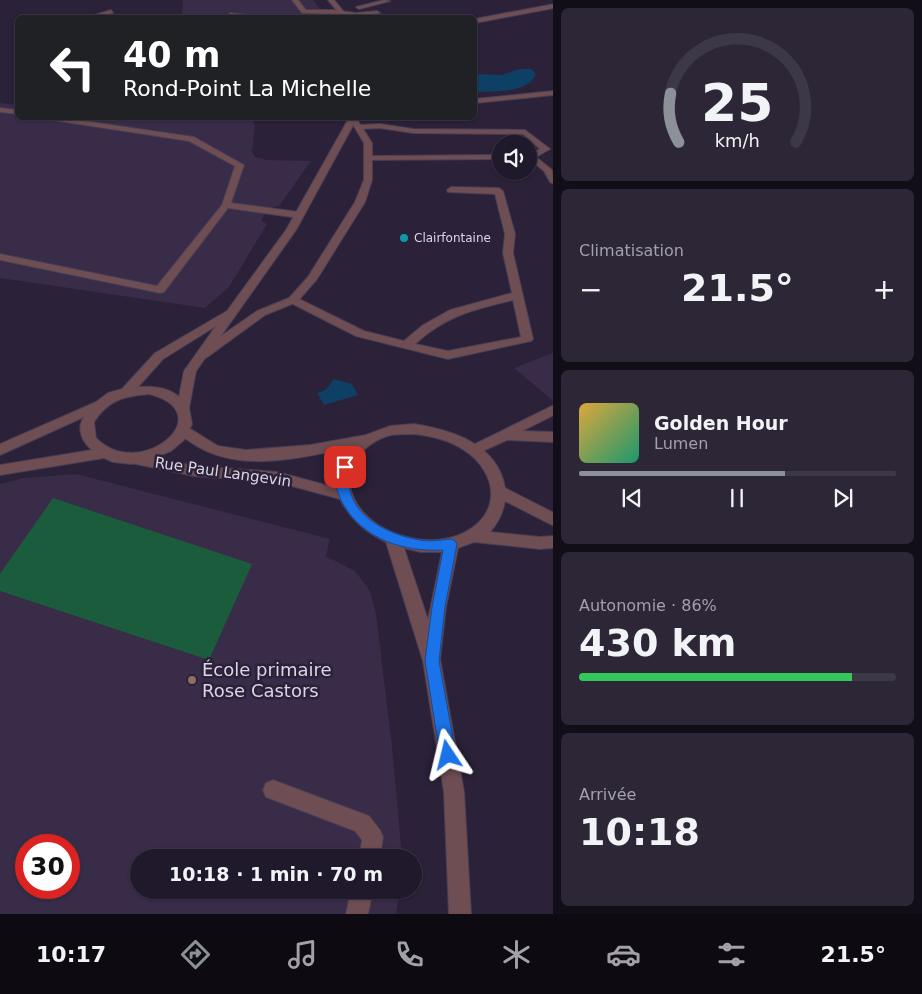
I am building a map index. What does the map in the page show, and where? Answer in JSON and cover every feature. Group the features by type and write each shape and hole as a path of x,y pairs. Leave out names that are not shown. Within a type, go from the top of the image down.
{"street":[{"path":"295,0 302,15 377,14 388,0"},
{"path":"322,0 335,15"},
{"path":"331,0 344,15"},
{"path":"338,7 359,7 388,0"},
{"path":"477,21 553,6"},
{"path":"344,15 352,7"},
{"path":"359,7 377,14"},
{"path":"100,15 111,12"},
{"path":"477,101 542,96 553,93"},
{"path":"0,110 15,112"},
{"path":"0,257 160,290 226,206 240,166 191,139 65,120"},
{"path":"355,121 413,131 524,132 528,135"},
{"path":"202,354 261,313 293,300 312,279 360,202 368,180 368,142 355,121"},
{"path":"0,470 103,453 131,458 153,454 172,445 184,431 186,419 183,408 190,370 235,310 299,216 355,121"},
{"path":"537,142 546,149 537,154"},
{"path":"368,158 405,156 492,157"},
{"path":"537,162 548,170 553,182"},
{"path":"293,300 360,334 448,355 527,339 508,253 510,234 499,191 451,190"},
{"path":"226,206 299,216"},
{"path":"407,345 427,328 454,312 518,295"},
{"path":"126,392 159,356 235,310"},
{"path":"0,450 97,406 106,399 126,392 149,390 170,396 183,408"},
{"path":"97,406 86,422 89,440 103,453"},
{"path":"474,450 507,435 527,420 553,409"},
{"path":"414,429 439,433 474,450 486,461 495,474 500,492 498,509 489,524 475,536 451,544 422,546 393,539 371,528 354,512 344,495 342,480 348,457 367,440 389,431 414,429"},
{"name":"Rue Paul Langevin","path":"184,431 214,450 240,455 271,455 326,448 367,440"},
{"path":"507,435 553,437"},
{"name":"Rue Paul Langevin","path":"131,458 194,471 277,477 344,495"},
{"path":"500,492 553,520"},
{"path":"475,536 553,542"},
{"path":"393,539 416,606 432,661 454,792 460,914"},
{"path":"432,661 438,607 451,544"},
{"path":"274,790 362,823 373,837 371,849"},
{"path":"357,914 360,899"}],"shaded area":[{"path":"183,0 313,0 324,15 191,15 182,14"},
{"path":"0,103 15,105 15,120 253,121 255,125 252,152 255,157 267,160 311,161 279,206 269,208 261,220 267,224 229,287 205,308 0,278"},
{"path":"553,353 553,401 514,368"},
{"name":"École primaire Rose Castors","path":"76,474 330,539 326,556 355,571 370,591 376,614 392,746 401,849 130,849 130,899 398,899 396,914 0,914 0,484 24,478"}],"green space":[{"path":"53,498 252,564 209,660 0,591 0,574"}],"water":[{"path":"520,69 531,69 536,74 526,85 518,88 477,92 477,74 501,75"},
{"path":"334,379 352,384 358,395 324,405 317,393 326,390"}],"place":[{"name":"Clairfontaine","path":"404,238"},
{"name":"École primaire Rose Castors","path":"192,680"}],"route":[{"path":"345,467 342,480 344,495 354,512 371,528 393,539 422,546 451,544 438,607 432,661 448,755"}]}
